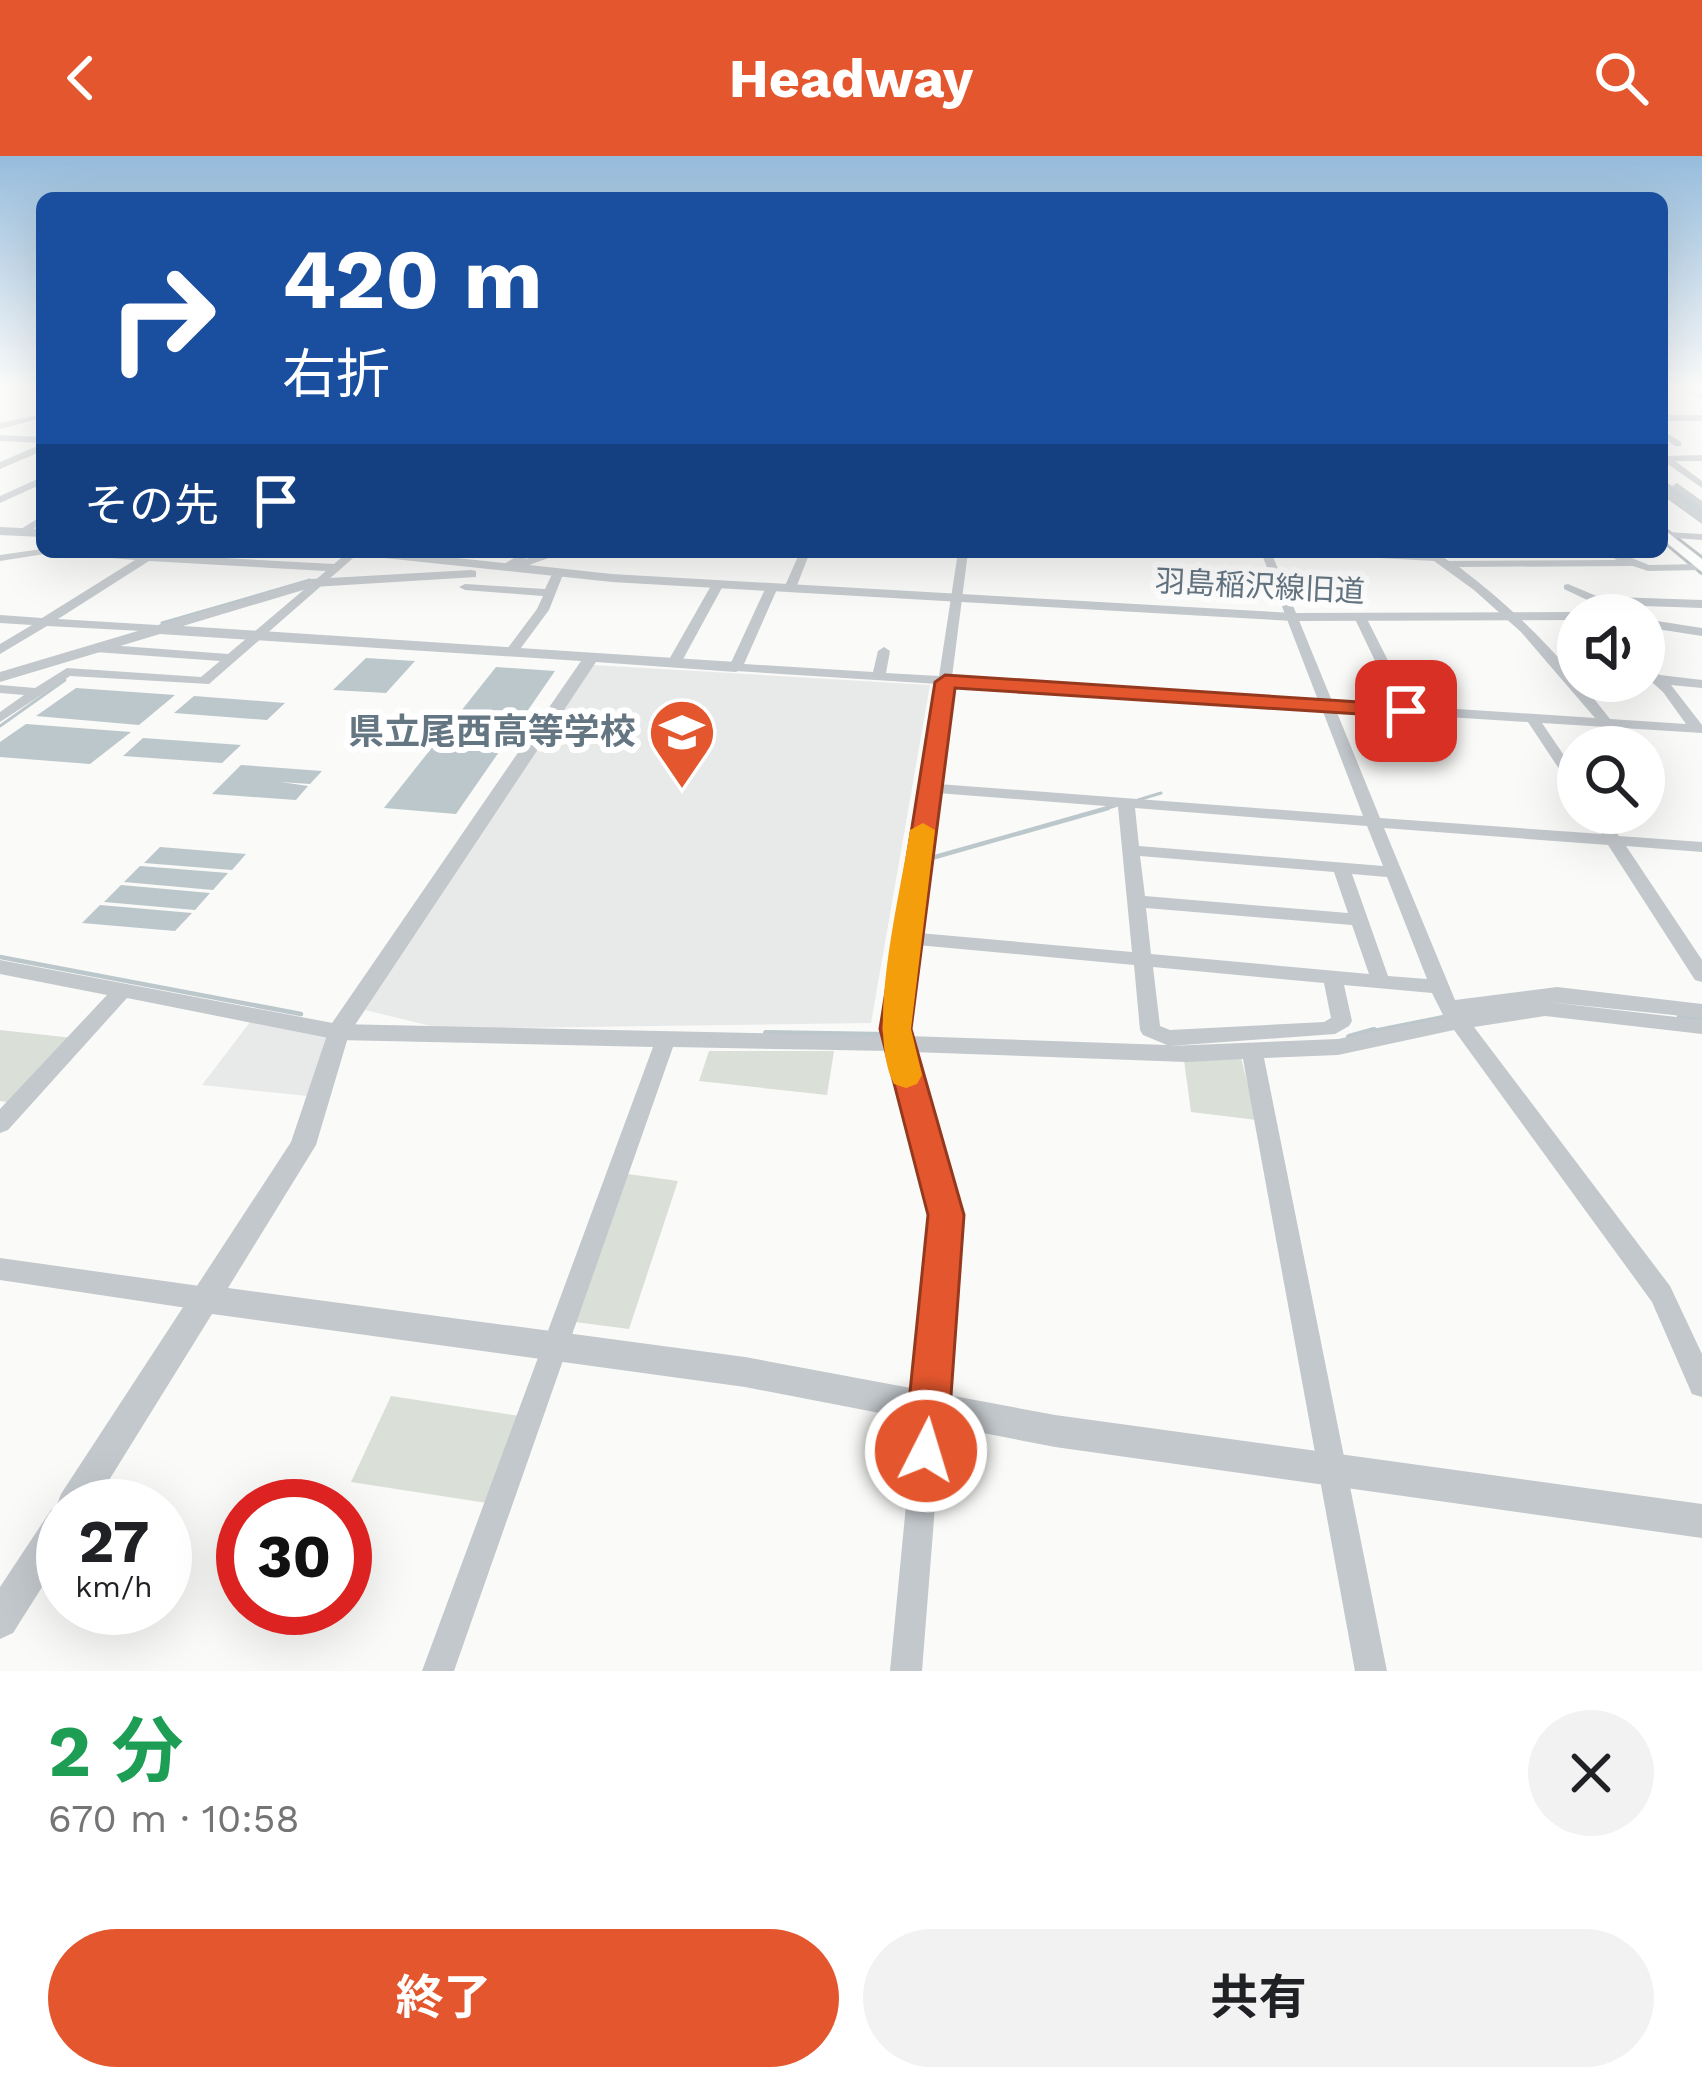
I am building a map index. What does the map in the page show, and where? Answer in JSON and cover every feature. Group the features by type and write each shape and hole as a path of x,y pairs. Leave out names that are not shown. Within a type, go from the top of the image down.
{"main road":[{"path":"1668,537 1702,567"}],"street":[{"path":"1668,460 1702,485"},
{"path":"0,487 36,486"},
{"path":"1677,486 1702,506"},
{"path":"0,500 26,488"},
{"path":"1668,495 1702,521"},
{"path":"8,533 36,521"},
{"path":"1668,534 1702,537"},
{"path":"28,556 36,543"},
{"path":"1681,548 1702,549"},
{"path":"0,558 36,554"},
{"path":"0,650 146,558"},
{"path":"194,558 337,568"},
{"path":"0,718 67,672 204,681 348,558"},
{"name":"羽島稲沢線旧道","path":"421,558 718,584 1292,616 1557,616"},
{"path":"506,567 522,558"},
{"path":"0,677 322,581 436,577 538,558"},
{"path":"790,588 802,558"},
{"path":"906,1671 946,1215 897,1044 962,558"},
{"path":"1268,558 1452,1016 1661,1294 1702,1384"},
{"path":"1438,558 1632,563"},
{"path":"1438,558 1555,660 1606,723"},
{"path":"1510,558 1525,563"},
{"path":"1621,558 1648,568 1702,567"},
{"path":"510,653 543,610 558,572"},
{"path":"1675,578 1702,580"},
{"path":"674,663 718,584"},
{"path":"465,587 548,593"},
{"path":"736,667 772,587"},
{"path":"1568,587 1580,594"},
{"path":"1647,588 1654,594"},
{"path":"1492,601 1515,599"},
{"path":"1665,602 1702,604"},
{"path":"0,619 1699,729"},
{"path":"1361,619 1406,711"},
{"path":"1665,624 1702,632"},
{"path":"95,648 232,658"},
{"path":"878,677 884,651"},
{"path":"90,1479 303,1145 338,1032 592,658"},
{"path":"1665,679 1697,679"},
{"path":"0,689 38,692"},
{"path":"1665,689 1699,729"},
{"path":"1532,718 1557,756"},
{"path":"929,788 1702,847"},
{"path":"1126,803 1150,1030 1168,1038 1328,1029 1342,1021 1332,977"},
{"path":"1610,834 1702,975"},
{"path":"1131,850 1393,872"},
{"path":"1341,868 1381,982"},
{"path":"1136,901 1360,920"},
{"path":"908,938 1439,987"},
{"path":"0,967 338,1032 1186,1054 1338,1047 1557,994 1702,1011"},
{"path":"0,1124 122,992"},
{"path":"1452,1016 1565,1010 1702,1027"},
{"path":"438,1671 664,1040"},
{"path":"1252,1052 1371,1671"},
{"path":"0,1269 746,1372 1055,1431 1702,1521"},
{"path":"0,1620 36,1564"}],"shaded area":[{"path":"366,658 415,661 386,693 333,690"},
{"path":"594,665 930,685 871,1023 443,1029 365,1010"},
{"path":"496,667 555,671 456,814 384,808"},
{"path":"76,688 175,695 139,725 36,716"},
{"path":"194,696 285,703 267,720 174,713"},
{"path":"26,724 131,732 90,764 0,757 0,742"},
{"path":"143,738 241,745 222,763 123,756"},
{"path":"241,765 322,771 310,784 281,782 308,786 296,800 212,794"},
{"path":"160,847 246,854 232,870 144,863"},
{"path":"140,866 228,873 213,890 124,882"},
{"path":"121,885 210,893 195,910 104,902"},
{"path":"100,905 192,913 175,931 82,923"},
{"path":"250,1022 326,1038 307,1096 202,1085"},
{"path":"0,1030 73,1038 13,1103 0,1101"},
{"path":"709,1051 834,1051 827,1095 699,1081"},
{"path":"1241,1058 1257,1120 1191,1112 1184,1060"},
{"path":"628,1174 678,1181 629,1329 575,1322"},
{"path":"391,1396 520,1416 487,1503 352,1479"}],"waterway":[{"path":"1668,489 1702,515"},
{"path":"162,623 310,580"},
{"path":"0,726 65,680"},
{"path":"1138,800 1161,793"},
{"path":"919,811 921,800"},
{"path":"1097,811 1115,806"},
{"path":"916,827 920,808"},
{"path":"928,859 1108,808"},
{"path":"904,912 914,841"},
{"path":"0,957 301,1014"},
{"path":"1364,1033 1449,1016"},
{"path":"1679,1016 1702,1018"},
{"path":"1349,1037 1374,1030"},
{"path":"766,1033 889,1035"}],"slow traffic":[{"path":"906,1075 896,1029 923,830"}],"place":[{"name":"県立尾西高等学校","path":"682,791"}],"route":[{"path":"926,1451 946,1215 896,1029 945,682 1406,711"}]}
